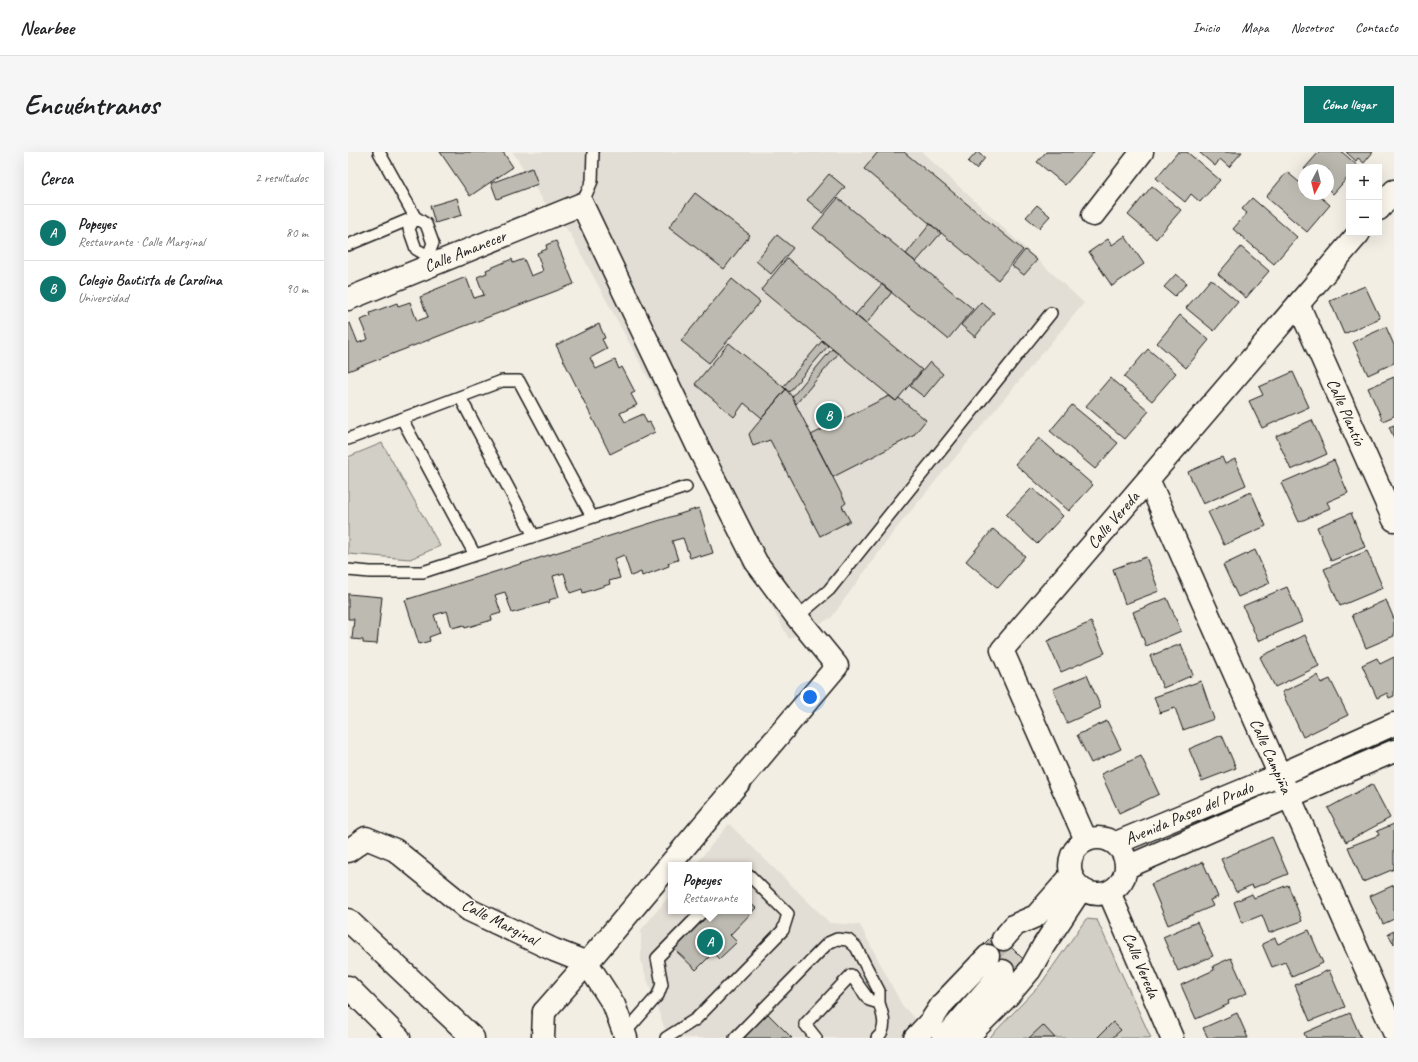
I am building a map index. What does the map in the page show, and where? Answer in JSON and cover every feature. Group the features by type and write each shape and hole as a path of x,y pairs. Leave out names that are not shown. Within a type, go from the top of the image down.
{"street":[{"path":"1093,215 1138,153"},
{"path":"1382,205 1394,191"},
{"name":"Calle Amanecer","path":"348,299 430,260 582,204"},
{"path":"582,204 698,447 756,562 837,666 672,862"},
{"name":"Calle Vereda","path":"1086,840 1002,650 1355,236"},
{"name":"Calle Plantío","path":"1298,304 1394,520"},
{"name":"Calle Campiña","path":"1148,479 1394,1032"},
{"name":"Avenida Paseo del Prado","path":"1116,843 1280,775 1394,724"},
{"name":"Avenida Paseo del Prado","path":"1127,867 1290,798 1394,751"},
{"path":"1102,837 1116,843 1124,854 1127,867 1122,882 1109,892 1100,895 1090,894 1076,882 1069,870 1070,858 1076,847 1086,840 1102,837"},
{"name":"Calle Marginal","path":"348,851 366,838 394,850 469,910 554,950 587,963"},
{"path":"543,1038 544,1012 668,867"},
{"path":"1003,939 1015,925 1036,916 1076,882"},
{"path":"966,1038 1008,996 1030,970 1076,882"},
{"name":"Calle Vereda","path":"1109,892 1172,1038"},
{"path":"348,920 473,1038"},
{"path":"1020,955 1044,945"},
{"path":"915,1038 944,1003 988,956"},
{"path":"587,963 614,1005 625,1036"},
{"path":"943,1038 952,1030 1003,971"},
{"path":"348,987 394,1035"}],"lane":[{"path":"378,152 415,217 426,224 433,243 430,260 416,249 410,229 415,217"},
{"path":"582,204 592,181 593,152"},
{"path":"348,245 415,217"},
{"path":"797,616 829,590 1051,313"},
{"path":"348,439 502,381 519,381 592,517"},
{"path":"460,397 534,536"},
{"path":"402,419 476,555"},
{"path":"348,570 370,572 423,572 686,487"},
{"path":"666,1038 696,1019 783,930 788,914 752,878"},
{"path":"625,1036 658,995 662,984 657,958 700,914"},
{"path":"735,1038 828,943 837,939 848,940 856,947 879,991 879,1003 884,1020 881,1034 877,1038"},
{"path":"816,1038 805,1024 852,975 869,1000 879,1003"}],"shaded area":[{"path":"513,152 922,152 1084,303 895,530 831,618 789,639 570,233 548,208"},
{"path":"382,443 440,546 410,559 348,554 348,457"},
{"path":"729,824 830,923 860,925 902,1005 933,1038 668,1038 641,962 641,930 668,898 668,914 752,914 752,862 697,862"},
{"path":"1086,919 1097,920 1151,1038 989,1038 1040,985"}],"building":[{"path":"440,152 503,152 513,167 470,196"},
{"path":"878,152 904,152 1023,250 998,280 864,169"},
{"path":"977,152 985,158 976,169 968,162"},
{"path":"1046,152 1094,152 1065,185 1037,162"},
{"path":"1178,152 1187,152 1220,180 1200,202 1191,194 1185,202 1156,178"},
{"path":"1199,152 1242,152 1229,167 1220,159 1215,166"},
{"path":"1319,152 1342,152 1356,164 1346,164 1346,179 1334,193 1334,164 1308,164"},
{"path":"1346,152 1373,152 1364,163 1358,158 1356,161"},
{"path":"532,168 538,184 497,199 491,183"},
{"path":"1287,172 1298,181 1298,200 1324,200 1330,205 1307,232 1266,197"},
{"path":"829,174 845,187 823,213 807,200"},
{"path":"1152,186 1181,210 1156,239 1128,215"},
{"path":"695,193 750,235 724,269 669,227"},
{"path":"457,198 462,215 435,223 430,206"},
{"path":"838,198 973,309 948,339 813,228"},
{"path":"1252,198 1297,237 1274,264 1233,229 1247,213 1242,209"},
{"path":"1037,205 1050,216 1039,228 1026,217"},
{"path":"930,224 941,233 916,262 906,254"},
{"path":"777,235 793,248 771,274 756,261"},
{"path":"1125,236 1144,264 1112,286 1089,252 1108,239 1112,245"},
{"path":"556,241 574,284 348,371 348,324 350,323 358,343 368,339 360,320 371,316 370,313 397,303 398,306 410,302 417,321 428,317 420,297 466,277 474,298 484,295 477,277 487,273 486,270 512,259 513,263 524,259 531,276 543,271 537,253 547,249 546,245"},
{"path":"1241,247 1269,271 1246,298 1218,274"},
{"path":"1025,250 1037,260 1024,275 1012,266"},
{"path":"787,258 922,370 896,401 761,290"},
{"path":"1176,274 1187,283 1175,296 1164,287"},
{"path":"732,279 760,302 709,363 681,341"},
{"path":"1211,279 1238,302 1214,331 1186,308"},
{"path":"882,284 892,292 866,324 855,315"},
{"path":"1365,286 1380,318 1344,334 1330,301"},
{"path":"981,302 994,313 975,337 961,325"},
{"path":"1180,315 1209,340 1186,368 1157,343"},
{"path":"599,324 605,338 602,339 607,349 590,358 596,369 615,360 619,369 622,367 635,392 631,394 637,405 620,413 625,422 643,414 647,423 650,422 655,432 610,454 556,345"},
{"path":"1386,327 1394,345 1394,363 1368,375 1353,342"},
{"path":"822,341 828,346 789,392 783,387"},
{"path":"729,343 786,389 762,418 744,403 734,417 695,384"},
{"path":"832,349 838,354 796,404 792,397"},
{"path":"1148,349 1176,373 1152,401 1124,377"},
{"path":"930,362 943,374 924,397 910,386"},
{"path":"1293,372 1309,407 1262,428 1249,401 1263,395 1259,387"},
{"path":"1394,377 1394,416 1383,421 1368,388"},
{"path":"1110,378 1149,411 1125,439 1086,406"},
{"path":"786,389 792,397 846,503 842,506 850,521 820,536 770,440 753,446 749,434"},
{"path":"889,396 896,401 899,398 926,420 913,436 833,477 811,435"},
{"path":"1072,405 1118,443 1095,469 1050,431"},
{"path":"1312,420 1327,454 1291,470 1276,436"},
{"path":"1394,425 1394,438 1389,427"},
{"path":"1039,438 1093,485 1069,511 1015,464"},
{"path":"1222,457 1225,464 1235,459 1246,485 1203,504 1188,472"},
{"path":"1334,460 1348,493 1327,502 1330,508 1299,522 1281,483"},
{"path":"1032,488 1063,516 1037,544 1006,515"},
{"path":"1251,492 1266,526 1224,545 1208,512"},
{"path":"699,508 713,553 690,558 683,538 672,541 678,560 668,563 669,566 642,576 641,572 631,576 624,555 614,559 620,578 609,581 610,584 583,593 582,589 570,593 564,573 553,576 559,597 549,600 550,602 512,613 505,592 495,595 501,613 491,616 492,620 465,628 464,625 452,628 447,611 434,615 440,633 429,637 430,641 419,644 405,600"},
{"path":"1351,513 1365,547 1331,561 1317,527"},
{"path":"993,529 1025,556 998,588 966,561"},
{"path":"1255,550 1270,583 1238,597 1223,565"},
{"path":"1367,551 1383,588 1340,606 1324,569"},
{"path":"1146,557 1159,591 1125,604 1113,569"},
{"path":"1287,587 1302,622 1258,641 1243,606"},
{"path":"348,594 382,597 377,644 363,643 363,640 352,639 354,619 348,619"},
{"path":"1167,598 1181,631 1146,646 1133,612"},
{"path":"1386,600 1394,619 1394,636 1366,648 1352,615"},
{"path":"1091,622 1105,653 1061,672 1047,641"},
{"path":"1305,635 1319,666 1275,687 1260,657"},
{"path":"1181,644 1193,675 1163,688 1150,656"},
{"path":"1394,657 1394,696 1389,698 1387,693 1377,698 1362,665 1377,658 1380,664"},
{"path":"1087,675 1101,708 1067,723 1053,689"},
{"path":"1318,675 1321,683 1330,679 1348,715 1303,737 1282,692"},
{"path":"1201,681 1214,719 1183,730 1175,708 1160,713 1154,697"},
{"path":"1107,721 1121,749 1091,763 1077,735"},
{"path":"1222,735 1236,768 1202,781 1189,749"},
{"path":"1141,756 1159,794 1119,813 1101,774"},
{"path":"1372,784 1390,818 1346,842 1328,808"},
{"path":"1394,824 1394,869 1363,882 1348,847 1379,835 1377,831"},
{"path":"1272,837 1288,874 1253,888 1252,885 1236,892 1221,859"},
{"path":"1203,862 1218,897 1210,900 1213,906 1168,925 1151,884"},
{"path":"1288,885 1302,921 1269,933 1262,915 1242,923 1234,902 1252,894 1254,898"},
{"path":"1394,885 1394,919 1383,924 1370,896"},
{"path":"752,905 756,908 752,912"},
{"path":"706,914 750,914 730,935 737,942 719,959 713,953 696,970 674,949"},
{"path":"1197,922 1213,956 1178,971 1163,937"},
{"path":"1309,930 1323,963 1292,977 1285,962 1272,967 1262,944 1275,938 1278,944"},
{"path":"1394,931 1394,944 1388,934"},
{"path":"996,932 1024,960 1008,976 980,948"},
{"path":"1231,958 1247,993 1228,1001 1229,1004 1196,1019 1181,985 1214,970 1213,966"},
{"path":"1329,970 1345,1007 1310,1021 1295,985"},
{"path":"1237,1013 1248,1038 1208,1038 1203,1028"},
{"path":"1350,1013 1361,1038 1306,1038 1304,1033"},
{"path":"768,1014 792,1038 744,1038"},
{"path":"1113,1022 1121,1030 1112,1038 1097,1038"},
{"path":"1043,1025 1055,1038 1029,1038"}],"tunnel":[{"path":"1003,971 1019,955"}],"place":[{"name":"Colegio Bautista de Carolina","path":"829,416"},
{"name":"Popeyes","path":"710,942"}]}
